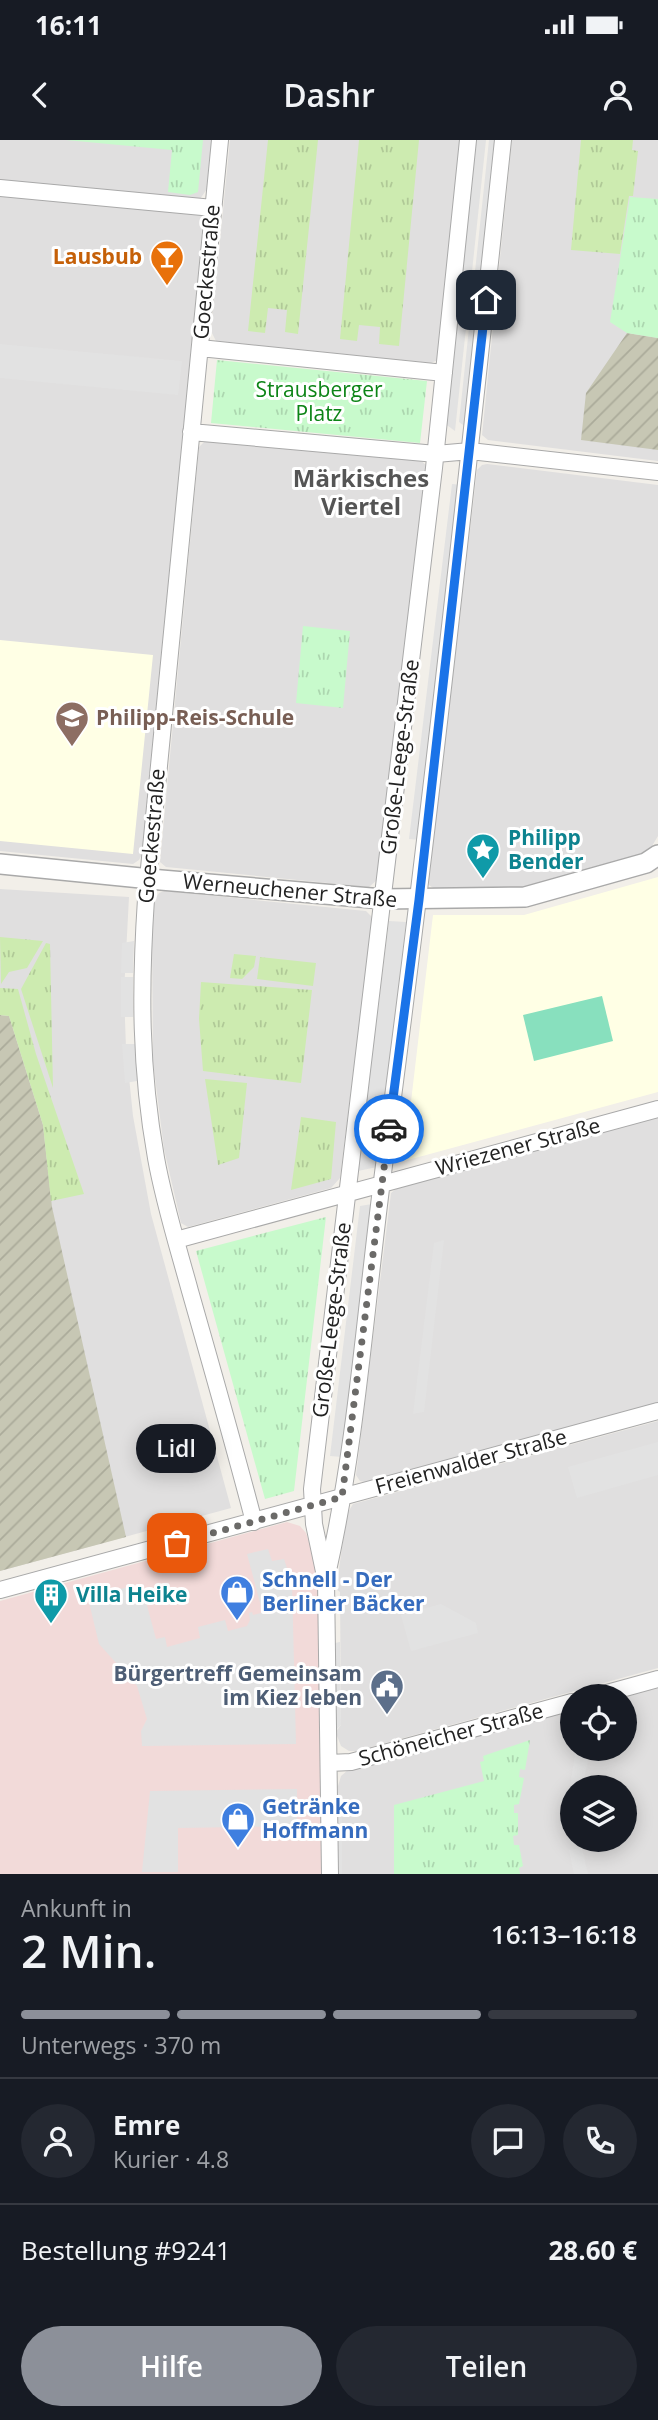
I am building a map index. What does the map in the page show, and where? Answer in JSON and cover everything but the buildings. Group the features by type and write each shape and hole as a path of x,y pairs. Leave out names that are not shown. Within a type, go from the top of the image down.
{"street":[{"name":"Goeckestraße","path":"220,140 148,879 141,976 145,1076 156,1158 254,1522"},
{"name":"Große-Leege-Straße","path":"330,1874 326,1581 311,1505 436,454 468,140"},
{"name":"Große-Leege-Straße","path":"326,1581 342,1497 419,900 503,140"},
{"path":"0,188 213,208"},
{"path":"200,348 444,373"},
{"path":"191,432 436,454 470,451 658,471"},
{"name":"Werneuchener Straße","path":"0,863 148,879 419,900 525,897 646,863 658,855"},
{"name":"Wriezener Straße","path":"176,1240 658,1109"},
{"name":"Freienwalder Straße","path":"0,1590 658,1410"},
{"path":"637,1685 658,1679"},
{"name":"Schöneicher Straße","path":"329,1763 351,1762 560,1705"}],"shaded area":[{"path":"0,140 212,140 207,189 200,199 0,183"},
{"path":"230,140 462,140 438,360 431,363 216,341 211,331"},
{"path":"474,140 486,140 455,431 444,423"},
{"path":"489,140 501,140 470,430 459,422"},
{"path":"512,140 658,140 658,461 488,440 482,435"},
{"path":"0,191 204,215 142,854 133,864 0,851"},
{"path":"627,333 658,338 658,450 581,440 586,393"},
{"path":"0,344 182,361 178,395 0,378"},
{"path":"206,440 420,460 426,465 377,880 369,887 166,867 160,862 199,447"},
{"path":"487,464 658,485 658,836 652,846 636,857 522,888 436,890 429,885 429,880 477,470"},
{"path":"452,484 463,485 420,840 409,839"},
{"name":"Philipp-Reis-Schule","path":"0,640 153,655 133,854 0,841"},
{"path":"658,877 658,1092 404,1161 433,915 524,915"},
{"path":"0,889 129,897 124,992 133,1116 151,1214 231,1508 0,1571 0,1125 9,1016 0,1015"},
{"path":"164,891 366,911 371,916 340,1178 331,1188 188,1227 181,1223 164,1149 153,1062 152,935 155,899"},
{"path":"389,921 406,922 377,1167 358,1171"},
{"path":"134,941 133,973 121,973 122,943"},
{"path":"121,977 133,977 133,1017 121,1017"},
{"path":"0,1015 9,1016 43,1125 52,1207 126,1537 0,1571"},
{"path":"122,1044 135,1044 137,1081 125,1083"},
{"path":"658,1117 658,1403 369,1483 360,1481 356,1475 391,1193 397,1188"},
{"path":"372,1204 342,1457 330,1456 360,1206"},
{"path":"444,1240 424,1412 413,1414 434,1243"},
{"path":"658,1421 658,1668 600,1684 560,1684 560,1695 349,1751 341,1746 337,1736 341,1725 340,1592 336,1589 347,1514 353,1504"},
{"path":"658,1442 658,1475 577,1498 568,1467"},
{"path":"287,1522 300,1526 306,1533 313,1554 319,1590 323,1874 0,1874 0,1601"},
{"path":"268,1549 272,1561 284,1559 292,1583 296,1744 142,1746 141,1731 147,1719 137,1686 99,1644 88,1598 128,1587 132,1601 145,1598 156,1639 165,1637 167,1647 200,1638 198,1627 225,1620 228,1631 247,1626 249,1613 252,1612 253,1615 261,1613 262,1610 247,1554"},
{"path":"441,1604 476,1623 478,1633 411,1651 401,1615"},
{"path":"340,1642 341,1725 336,1730 335,1643"},
{"path":"658,1687 658,1874 342,1874 342,1797 338,1793 338,1786 341,1776 348,1770 560,1713 560,1761 637,1761 637,1693"},
{"path":"574,1761 588,1761 585,1775 572,1775"},
{"path":"297,1789 297,1826 178,1828 178,1872 142,1872 150,1791"},
{"path":"338,1793 342,1797 342,1874 338,1874"},
{"path":"569,1852 583,1852 588,1874 574,1874"}],"green space":[{"path":"66,140 203,140 198,192 190,195 168,192 172,150"},
{"path":"268,140 318,140 298,334 285,332 287,310 268,308 265,333 248,331"},
{"path":"359,140 419,140 399,346 379,344 380,327 359,325 357,341 340,339"},
{"path":"581,140 633,140 632,150 638,151 633,196 629,196 620,254 571,250"},
{"path":"630,197 658,199 658,338 627,333 610,322"},
{"name":"Strausberger Platz","path":"217,360 427,381 420,443 211,423"},
{"path":"303,626 350,631 343,708 296,703"},
{"path":"0,937 43,941 27,968 9,972 1,984"},
{"path":"46,943 50,944 53,1088 21,989"},
{"path":"234,954 256,956 254,967 242,979 230,978"},
{"path":"260,957 316,963 313,986 257,979"},
{"path":"201,982 312,990 301,1083 203,1071 199,1019"},
{"path":"0,988 18,989 36,1054 84,1194 51,1201 43,1125 9,1016 0,1015"},
{"path":"602,996 613,1041 534,1061 523,1015"},
{"path":"205,1079 247,1083 239,1158 218,1165"},
{"path":"301,1117 336,1122 331,1179 291,1190"},
{"path":"326,1217 294,1491 265,1499 196,1251"},
{"path":"530,1740 525,1770 520,1769 519,1777 524,1778 519,1804 514,1805 514,1813 518,1813 518,1835 513,1836 514,1845 519,1845 523,1866 519,1868 520,1874 394,1874 394,1805 484,1781 480,1762 484,1761 483,1756"}],"way so far":[{"path":"177,1543 342,1497 389,1129"}],"place":[{"name":"Lausbub","path":"167,287"},
{"name":"Philipp-Reis-Schule","path":"72,748"},
{"name":"Philipp Bender","path":"483,880"},
{"name":"Lidl","path":"177,1543"},
{"name":"Schnell - Der Berliner Bäcker","path":"237,1622"},
{"name":"Villa Heike","path":"51,1625"},
{"name":"Bürgertreff Gemeinsam im Kiez leben","path":"387,1716"},
{"name":"Getränke Hoffmann","path":"238,1849"}],"district":[{"name":"Märkisches Viertel","path":"361,493"}],"route":[{"path":"389,1129 419,900 486,300"}]}
